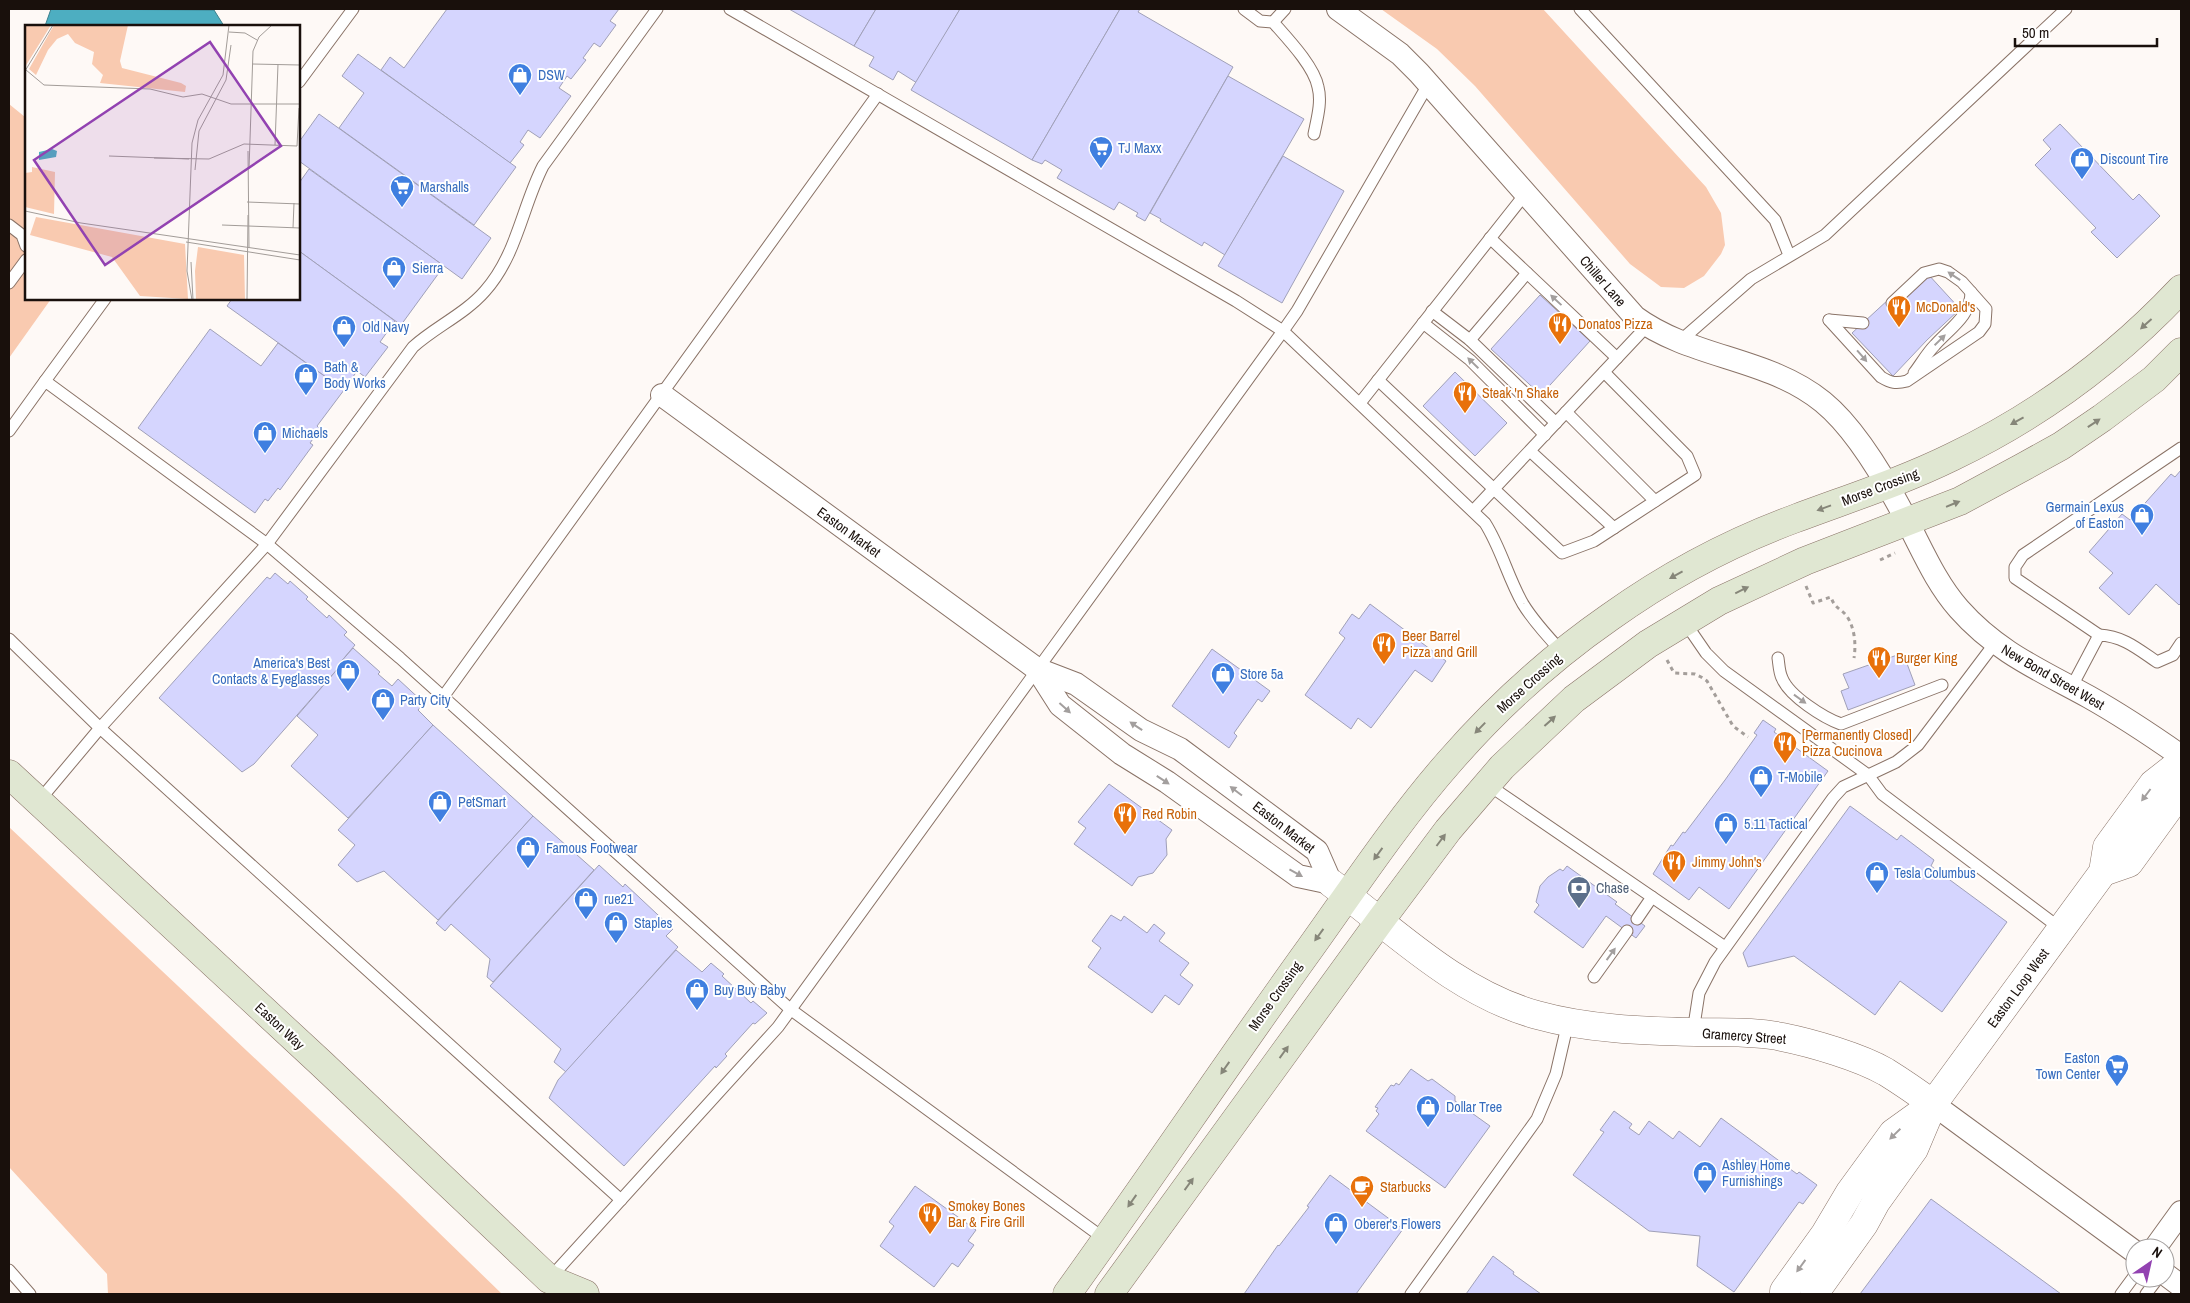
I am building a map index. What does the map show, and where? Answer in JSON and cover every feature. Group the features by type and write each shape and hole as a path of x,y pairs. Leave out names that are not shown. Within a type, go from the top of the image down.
{"main road":[{"name":"Morse Crossing","path":"1109,1294 1448,830 1531,739 1574,699 1626,660 1684,621 1719,601 1774,574 1897,503 1955,456 2025,417 2054,397 2107,359 2161,310 2181,289"},
{"name":"Morse Crossing","path":"1067,1294 1265,1010 1339,889 1450,761 1507,701 1562,653 1636,599 1697,564 1792,520 1897,503 1960,501 2061,446 2154,379 2181,352"},
{"name":"Easton Way","path":"9,774 322,1064 552,1287 585,1294"}],"street":[{"name":"Chiller Lane","path":"1338,9 1400,54 1429,83 1635,317 1647,326 1679,342 1766,369 1792,382 1822,401 1834,412 1854,437 1897,503"},
{"name":"Easton Market","path":"662,395 1037,669 1076,684 1141,730 1180,749 1317,852 1339,889"},
{"name":"New Bond Street West","path":"1897,503 1946,592 1970,620 1995,643 2024,663 2130,721 2181,756"},
{"name":"Easton Market","path":"1037,669 1060,705 1122,754 1167,782 1298,876 1339,889"},
{"name":"Easton Loop West","path":"1814,1294 1914,1149 1933,1104 2103,872 2107,847 2153,784 2181,762"},
{"path":"2103,872 2129,863 2174,801 2181,774"},
{"name":"Gramercy Street","path":"1339,889 1419,952 1473,987 1536,1015 1568,1022 1641,1030 1757,1034 1782,1037 1859,1060 1885,1072 1933,1104 2125,1245"},
{"name":"Easton Loop West","path":"1784,1294 1784,1291 1825,1234 1850,1192 1893,1134 1933,1104"},
{"path":"2162,1238 2181,1212"}],"lane":[{"path":"300,81 353,9"},
{"path":"38,802 100,728 267,544 413,347 423,338 450,321 485,291 505,261 516,240 532,188 543,166 657,9"},
{"path":"730,9 1236,301 1283,331 1485,523 1495,539 1523,604 1540,629 1562,653"},
{"path":"1244,9 1260,21 1274,22 1311,72 1318,86 1319,106 1314,134"},
{"path":"1274,22 1285,9"},
{"path":"1580,9 1775,220 1789,255"},
{"path":"1679,342 1751,279 1825,235 2066,9"},
{"path":"552,1287 621,1200 778,1027 1283,331 1429,83"},
{"path":"443,696 878,94"},
{"path":"1360,403 1526,193"},
{"path":"9,225 22,235 25,243"},
{"path":"1490,238 1617,358"},
{"path":"9,283 25,261"},
{"path":"1863,323 1829,320 1881,377 1898,384 1910,379 1979,332 1987,316 1986,309 1962,282 1948,272 1939,269 1924,273 1892,302"},
{"path":"1470,340 1527,272"},
{"path":"1910,379 1934,345 1965,314 1971,301 1971,292"},
{"path":"9,430 104,300"},
{"path":"1432,311 1470,340 1556,423"},
{"path":"1423,323 1470,360 1545,435"},
{"path":"1473,512 1647,326"},
{"path":"1378,380 1562,553 1594,541 1695,475 1687,456 1604,372"},
{"path":"45,381 267,544 443,696 790,1009 1106,1240"},
{"path":"1566,412 1655,501"},
{"path":"2181,448 2023,555 2015,568 2015,578 2099,635 2112,636 2128,642 2157,662 2173,655 2181,642"},
{"path":"1530,451 1614,528"},
{"path":"1684,621 1706,653 1724,671 1868,775 1882,794 2062,929"},
{"path":"2070,688 2099,635"},
{"path":"9,639 100,728 621,1200"},
{"path":"1693,1032 1699,994 1725,947 1838,793 1848,784 1896,762 1918,745 1995,643"},
{"path":"1778,658 1782,678 1792,693 1830,720 1841,724 1942,685"},
{"path":"1488,784 1725,947"},
{"path":"1636,919 1652,897"},
{"path":"1594,977 1628,931"},
{"path":"1412,1294 1537,1119 1556,1074 1568,1022"},
{"path":"9,1270 30,1294"}],"path":[{"path":"1880,560 1895,553"},
{"path":"1806,585 1813,603 1831,597 1834,606 1848,618 1856,643 1854,658"},
{"path":"1666,659 1674,673 1695,674 1707,681 1733,726 1748,737"}],"shaded area":[{"path":"1381,9 1543,9 1706,187 1721,213 1725,245 1721,254 1704,276 1684,288 1661,287 1630,264 1475,86 1437,49"},
{"path":"9,104 25,117 25,300 50,300 9,358"},
{"path":"9,827 398,1193 502,1294 108,1294 107,1274 9,1167"}],"water":[{"path":"51,9 214,10 223,25 45,25"}],"building":[{"path":"447,9 619,9 610,21 616,25 600,47 594,43 583,58 586,60 571,79 567,76 559,88 571,96 540,138 528,130 520,142 524,145 510,163 381,70 390,57 404,68"},
{"path":"789,9 876,9 854,46"},
{"path":"876,9 960,9 917,83 898,71 893,80 869,66 874,57 854,46"},
{"path":"960,9 1120,9 1032,160 911,90"},
{"path":"1120,9 1140,9 1138,12 1233,67 1145,221 1136,216 1138,213 1119,202 1114,210 1057,178 1062,170 1045,160 1042,164 1032,160"},
{"path":"358,54 516,167 474,225 339,128 364,93 342,76"},
{"path":"1228,76 1304,119 1225,255 1204,242 1202,246 1150,213"},
{"path":"319,114 491,238 462,279 300,162 300,141"},
{"name":"Discount Tire","path":"2060,124 2133,200 2139,194 2160,216 2117,258 2091,232 2096,228 2035,165 2051,149 2043,140"},
{"path":"1283,156 1344,191 1282,303 1218,266"},
{"path":"309,169 444,266 401,325 300,252 300,182"},
{"path":"300,252 395,321 380,342 388,347 365,377 357,371 344,390 227,306 231,300 300,300"},
{"name":"McDonald's","path":"1927,273 1960,309 1893,376 1852,333 1889,299"},
{"path":"1540,295 1590,341 1541,395 1491,349"},
{"path":"210,329 261,366 278,343 344,390 317,426 320,429 310,443 313,445 280,490 278,488 268,501 265,499 255,513 138,428"},
{"name":"Steak 'n Shake","path":"1455,372 1507,423 1475,456 1423,406"},
{"name":"Germain Lexus of Easton","path":"2181,470 2181,603 2179,605 2156,584 2129,615 2099,588 2113,573 2089,552 2122,514 2130,520 2171,474 2175,477"},
{"path":"275,573 288,584 290,581 327,618 329,615 347,632 344,635 355,645 339,664 341,665 254,764 242,772 159,698 267,577 270,579"},
{"name":"Beer Barrel Pizza and Grill","path":"1370,604 1446,661 1432,682 1415,670 1371,728 1358,718 1351,729 1305,695 1345,638 1339,633 1352,614 1359,619"},
{"path":"353,648 380,672 378,674 392,686 398,679 424,703 418,710 433,725 348,818 291,766 318,735 297,716 341,665 339,664"},
{"name":"Store 5a","path":"1212,649 1270,691 1262,702 1258,699 1234,733 1237,736 1229,748 1172,706"},
{"name":"Burger King","path":"1903,653 1915,685 1848,710 1841,691 1849,688 1843,674"},
{"path":"1763,720 1776,729 1774,732 1828,771 1729,909 1699,887 1689,900 1653,874 1671,845 1673,846 1683,832 1685,833 1725,780 1757,735 1754,733"},
{"path":"433,725 533,816 438,920 384,871 357,882 338,865 355,845 338,830"},
{"name":"Red Robin","path":"1109,784 1172,830 1166,839 1167,855 1153,873 1138,877 1132,886 1074,844 1086,828 1078,822"},
{"name":"Tesla Columbus","path":"1850,806 1897,840 1901,835 1934,860 1931,866 2007,922 1942,1012 1900,981 1875,1015 1794,956 1748,967 1743,953"},
{"path":"533,816 594,870 493,982 487,977 490,959 451,924 445,931 436,923"},
{"path":"599,865 623,887 625,884 673,929 666,936 678,947 566,1072 554,1062 561,1049 490,986"},
{"name":"Chase","path":"1567,866 1617,902 1615,904 1645,926 1636,938 1606,916 1583,948 1534,912 1539,905 1536,902 1540,886 1548,877 1560,869 1563,871"},
{"path":"1111,915 1121,921 1124,916 1147,933 1154,924 1165,933 1159,941 1189,963 1180,975 1193,985 1179,1005 1165,995 1152,1013 1088,967 1101,948 1092,941"},
{"path":"676,950 702,972 711,963 751,1003 753,1001 767,1013 755,1024 753,1023 725,1054 727,1056 716,1068 715,1066 624,1166 549,1098 558,1080"},
{"name":"Dollar Tree","path":"1411,1069 1428,1081 1432,1079 1455,1096 1455,1101 1490,1126 1445,1188 1366,1131 1379,1114 1376,1111 1378,1108 1375,1107 1391,1085 1394,1086 1396,1083 1399,1085"},
{"name":"Ashley Home Furnishings","path":"1614,1111 1632,1124 1629,1128 1639,1135 1649,1121 1673,1139 1679,1131 1700,1147 1721,1118 1797,1174 1799,1172 1817,1185 1803,1204 1799,1202 1734,1292 1697,1266 1700,1236 1649,1231 1573,1175 1604,1132 1600,1130"},
{"path":"1330,1175 1403,1229 1356,1294 1244,1294 1278,1245 1309,1207 1307,1206"},
{"name":"Smokey Bones Bar & Fire Grill","path":"915,1186 976,1230 968,1241 974,1245 958,1267 952,1263 934,1287 880,1246 894,1226 889,1222"},
{"path":"1931,1199 2061,1294 1860,1294"},
{"path":"1493,1256 1514,1272 1513,1274 1541,1294 1466,1294"}],"place":[{"name":"DSW","path":"520,96"},
{"name":"TJ Maxx","path":"1101,169"},
{"name":"Discount Tire","path":"2082,180"},
{"name":"Marshalls","path":"402,208"},
{"name":"Sierra","path":"394,289"},
{"name":"McDonald's","path":"1899,328"},
{"name":"Donatos Pizza","path":"1560,345"},
{"name":"Old Navy","path":"344,348"},
{"name":"Bath & Body Works","path":"306,396"},
{"name":"Steak 'n Shake","path":"1465,414"},
{"name":"Michaels","path":"265,454"},
{"name":"Germain Lexus of Easton","path":"2142,536"},
{"name":"Beer Barrel Pizza and Grill","path":"1384,665"},
{"name":"Burger King","path":"1879,679"},
{"name":"America's Best Contacts & Eyeglasses","path":"348,692"},
{"name":"Store 5a","path":"1223,695"},
{"name":"Party City","path":"383,721"},
{"name":"[Permanently Closed] Pizza Cucinova","path":"1785,764"},
{"name":"T-Mobile","path":"1761,798"},
{"name":"PetSmart","path":"440,823"},
{"name":"Red Robin","path":"1125,835"},
{"name":"5.11 Tactical","path":"1726,845"},
{"name":"Famous Footwear","path":"528,869"},
{"name":"Jimmy John's","path":"1674,883"},
{"name":"Tesla Columbus","path":"1877,894"},
{"name":"Chase","path":"1579,909"},
{"name":"rue21","path":"586,920"},
{"name":"Staples","path":"616,944"},
{"name":"Buy Buy Baby","path":"697,1011"},
{"name":"Easton Town Center","path":"2117,1087"},
{"name":"Dollar Tree","path":"1428,1128"},
{"name":"Ashley Home Furnishings","path":"1705,1194"},
{"name":"Starbucks","path":"1362,1208"},
{"name":"Smokey Bones Bar & Fire Grill","path":"930,1235"},
{"name":"Oberer's Flowers","path":"1336,1245"}]}
